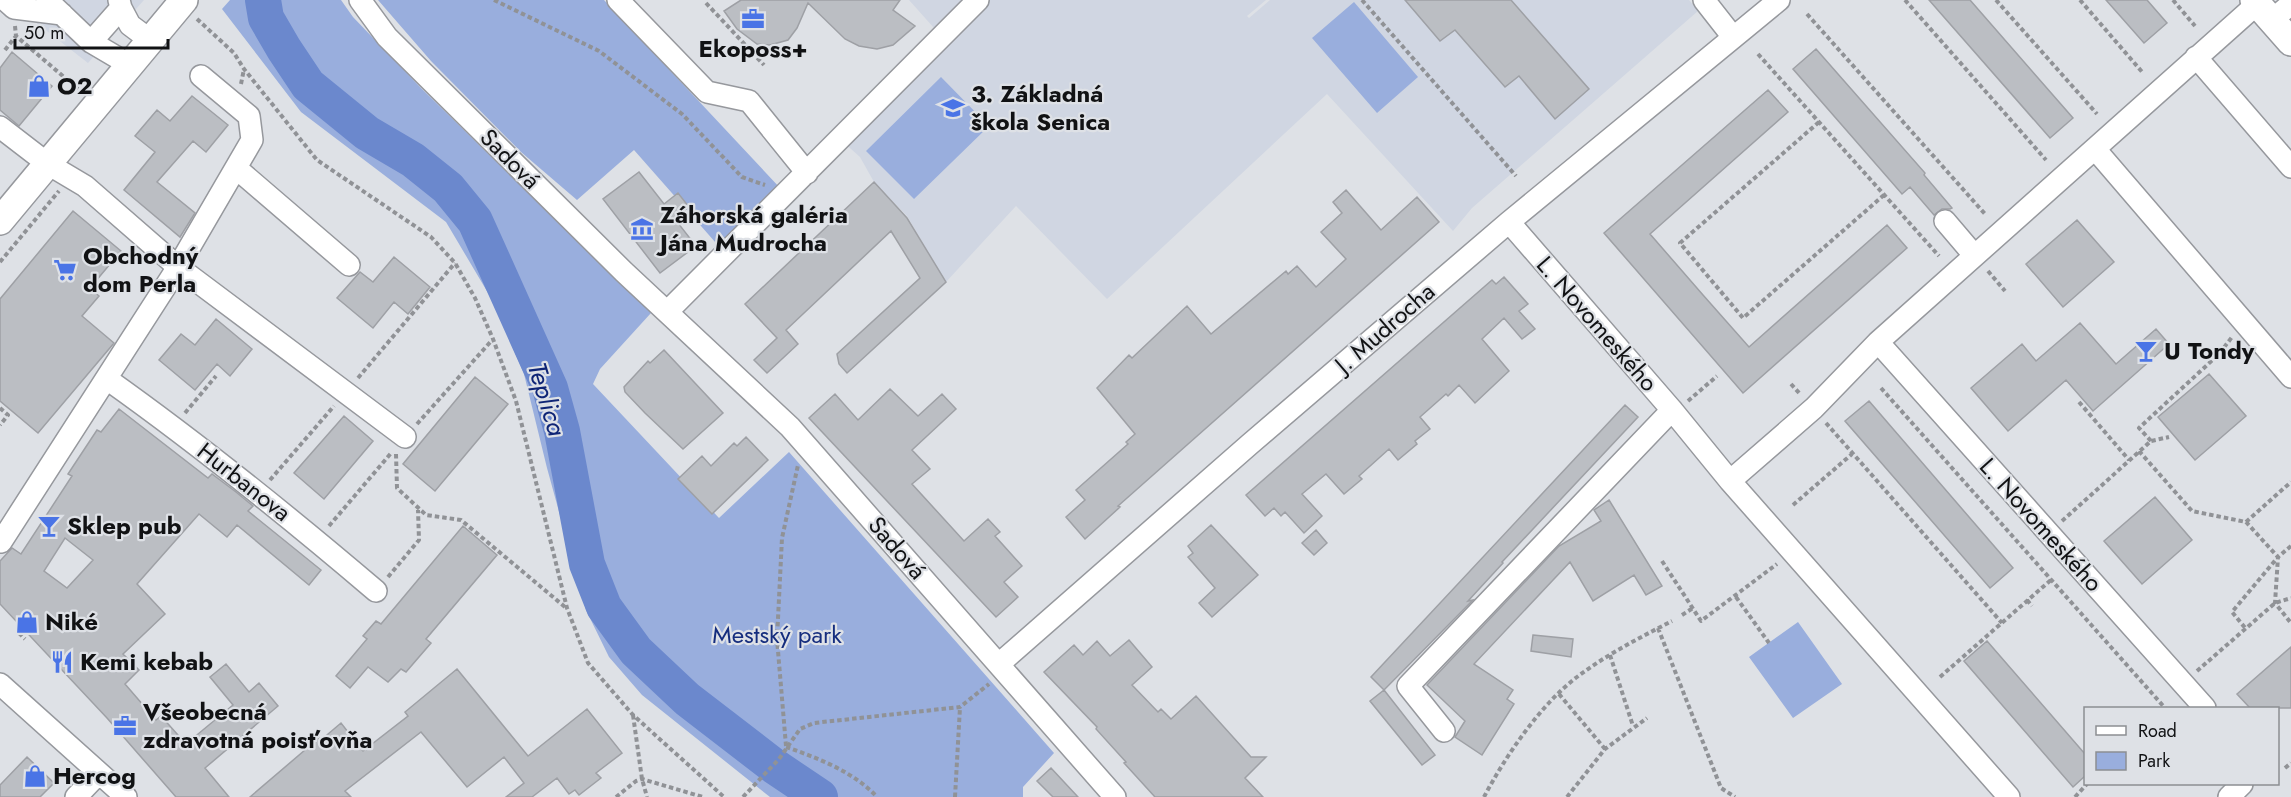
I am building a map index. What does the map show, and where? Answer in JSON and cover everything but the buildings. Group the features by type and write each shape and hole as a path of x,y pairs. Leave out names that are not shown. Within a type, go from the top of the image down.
{"main road":[{"path":"2268,7 2291,42"},
{"path":"0,221 150,40 191,10"}],"street":[{"name":"Sadová","path":"360,0 387,37 667,312 790,426 995,673 1115,797"},
{"path":"618,0 707,92 749,102 807,173"},
{"path":"667,312 978,0"},
{"path":"1704,0 1733,37"},
{"name":"J. Mudrocha","path":"995,673 1241,452 1509,222 1779,0"},
{"path":"10,4 55,7 91,42 130,65"},
{"path":"91,42 120,4 130,25 150,40"},
{"path":"1730,481 1814,408 1878,342 2196,57 2268,7"},
{"path":"2196,57 2291,167"},
{"path":"1,542 178,267 252,140 249,116 201,76"},
{"path":"0,127 48,164 85,186 178,267 401,442"},
{"path":"2095,149 2291,378"},
{"path":"236,168 349,265"},
{"path":"1945,220 1974,255"},
{"name":"L. Novomeského","path":"1509,222 1672,410 1730,481 2009,797"},
{"name":"L. Novomeského","path":"1878,342 2204,707"},
{"name":"Hurbanova","path":"107,379 174,427 317,540 376,591"},
{"path":"1444,731 1408,686 1672,410"},
{"path":"0,684 126,797"},
{"path":"76,797 99,773"}],"path":[{"path":"494,0 599,51 682,114 742,177 771,187"},
{"path":"1362,0 1516,176"},
{"path":"1905,0 2046,160"},
{"path":"1996,0 2097,114"},
{"path":"2080,0 2142,73"},
{"path":"2173,0 2195,26"},
{"path":"706,3 764,64"},
{"path":"10,4 16,36 78,89"},
{"path":"191,10 234,53 250,77 317,160 431,237 454,264 484,319 516,401 567,608 588,663 633,715 724,797"},
{"path":"1808,14 1985,214"},
{"path":"4,50 16,36"},
{"path":"1758,54 1939,256"},
{"path":"1819,122 1680,243 1743,318 1884,195"},
{"path":"0,262 63,187"},
{"path":"1974,255 2005,291"},
{"path":"2151,441 2139,428 2219,354 2243,322"},
{"path":"174,427 216,376"},
{"path":"1672,410 1683,406 1717,376"},
{"path":"1791,384 2001,623"},
{"path":"1881,388 2164,707"},
{"path":"2079,402 2129,460"},
{"path":"0,408 8,415 0,425"},
{"path":"2048,533 2151,441 2169,437"},
{"path":"401,442 397,488 418,509 426,515 461,520 567,608"},
{"path":"2139,451 2192,511 2246,522 2278,557 2275,603 2291,623"},
{"path":"1793,505 1852,454"},
{"path":"786,747 777,639 782,538 798,464"},
{"path":"2246,522 2291,482"},
{"path":"376,591 419,540 418,509"},
{"path":"2246,628 2232,612 2278,557 2291,546"},
{"path":"1662,561 1701,621 1736,597 1793,552"},
{"path":"1940,677 2052,579"},
{"path":"1736,597 1769,643"},
{"path":"2183,684 2275,603 2291,598"},
{"path":"2027,600 2032,606"},
{"path":"1682,615 1693,608"},
{"path":"1484,797 1520,741 1575,678 1610,654 1672,621"},
{"path":"1658,628 1721,788 1735,797"},
{"path":"19,633 25,639"},
{"path":"1610,654 1633,726"},
{"path":"743,797 779,759 800,729 814,723 960,707 995,673"},
{"path":"1559,694 1605,749"},
{"path":"955,797 960,707"},
{"path":"633,715 642,780 647,797"},
{"path":"1567,797 1605,749 1633,726 1647,718"},
{"path":"786,747 836,767 877,797"},
{"path":"2285,768 2291,763"},
{"path":"616,797 636,781 642,780 702,797"},
{"path":"2075,797 2085,785"}],"shaded area":[{"path":"7,0 144,0 88,63"},
{"path":"909,0 1266,0 1247,16 1249,18 1270,0 1689,0 1698,11 1472,208 1453,231 1327,94 1107,299 1016,206 946,282 907,216 874,182 860,157 832,132 934,28"}],"green space":[{"name":"Mestský park","path":"230,0 341,0 353,17 422,89 651,313 600,369 593,384 719,518 789,452 1054,753 1023,787 1023,797 770,797 642,695 609,657 586,610 524,374 494,303 446,222 301,112 222,9"},
{"path":"378,0 604,0 781,189 723,251 634,150 577,200 521,152 431,61"},
{"path":"1354,2 1418,77 1377,113 1312,38"},
{"path":"941,77 989,126 914,199 866,151"},
{"path":"1798,622 1842,684 1793,718 1749,657"}],"waterway":[{"name":"Teplica","path":"263,0 266,18 308,85 367,133 413,160 448,188 475,221 550,388 562,431 587,564 604,607 636,651 687,699 774,766 820,797"}],"place":[{"name":"Ekoposs+","path":"753,19"},
{"name":"O2","path":"39,86"},
{"name":"3. Základná škola Senica","path":"953,108"},
{"name":"Záhorská galéria Jána Mudrocha","path":"642,229"},
{"name":"Obchodný dom Perla","path":"65,270"},
{"name":"U Tondy","path":"2146,351"},
{"name":"Sklep pub","path":"49,526"},
{"name":"Niké","path":"27,622"},
{"name":"Kemi kebab","path":"62,662"},
{"name":"Všeobecná zdravotná poisťovňa","path":"125,726"},
{"name":"Hercog","path":"35,776"}]}
